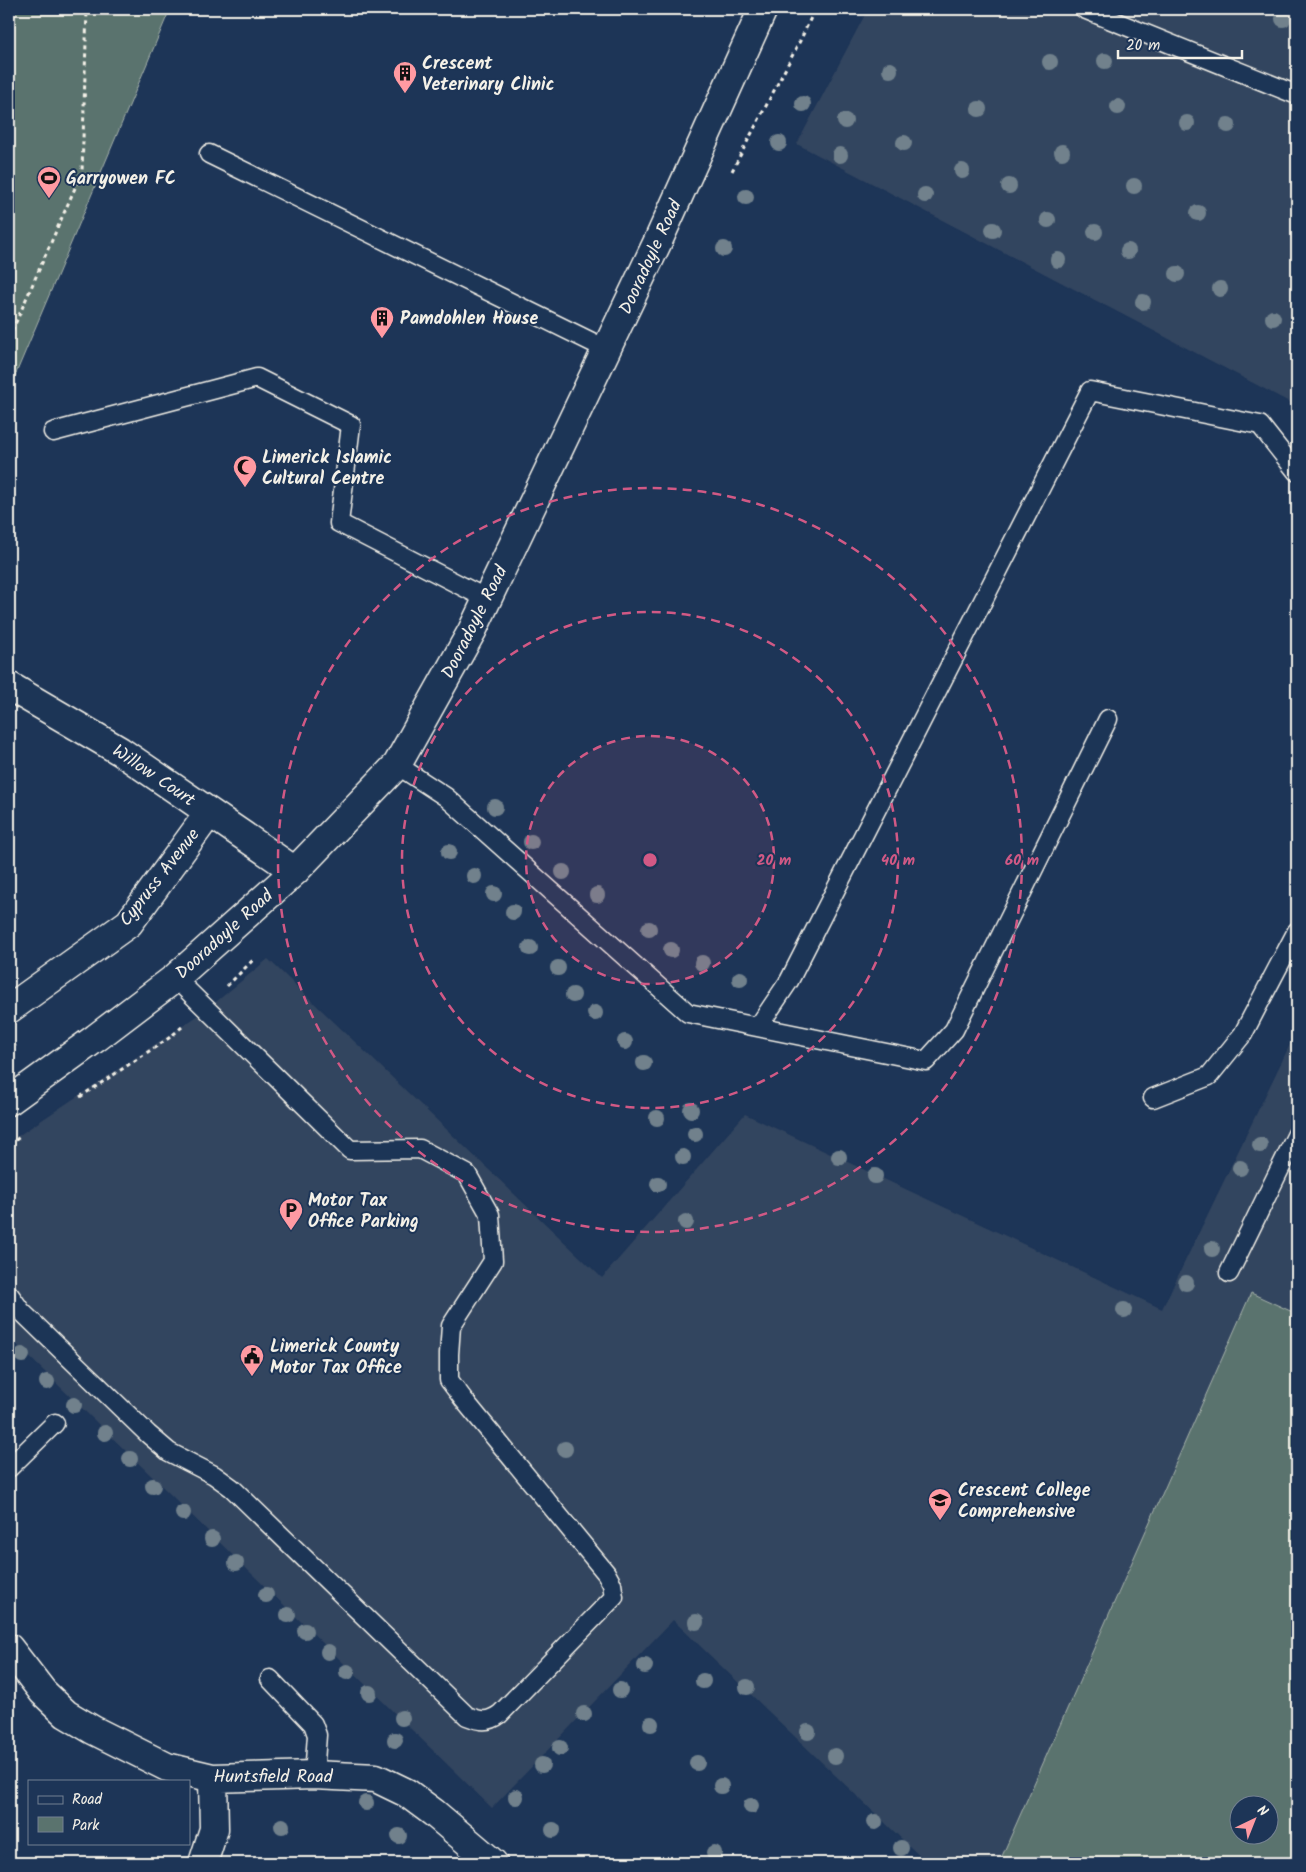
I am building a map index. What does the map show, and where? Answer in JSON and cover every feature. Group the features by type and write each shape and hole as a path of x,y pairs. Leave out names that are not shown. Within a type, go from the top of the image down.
{"main road":[{"name":"Dooradoyle Road","path":"9,1101 175,978 295,871 397,765 472,631 659,238 763,9"},
{"name":"Willow Court","path":"9,686 120,751 295,871"},
{"name":"Cypruss Avenue","path":"9,1009 129,923 209,813"},
{"name":"Huntsfield Road","path":"9,1648 43,1692 66,1714 93,1730 167,1767 213,1778 314,1775 376,1778 407,1793 434,1813 493,1863"},
{"path":"203,1863 214,1830 213,1778"}],"lane":[{"path":"1084,9 1297,95"},
{"path":"209,154 606,350"},
{"path":"53,432 257,378 351,425 339,523 487,599"},
{"path":"758,1028 789,980 1090,391 1260,425 1297,472"},
{"path":"397,765 446,797 688,1013 926,1061 954,1030 1108,719"},
{"path":"1153,1098 1209,1076 1243,1034 1297,931"},
{"path":"9,1294 21,1311 148,1434 170,1452 214,1475 232,1488 466,1716 480,1721 491,1720 500,1714 614,1597 612,1584 606,1573 464,1400 450,1380 451,1326 493,1261 490,1216 467,1174 420,1149 350,1150 175,978"},
{"path":"1229,1273 1297,1134"},
{"path":"9,1468 55,1423"},
{"path":"270,1679 313,1724 317,1736 314,1775"}],"path":[{"path":"9,338 82,172 87,9"},
{"path":"75,1101 169,1038"},
{"path":"9,1145 23,1135"}],"shaded area":[{"path":"868,9 1297,9 1297,406 797,144"},
{"path":"268,959 602,1278 745,1114 1162,1309 1297,1030 1297,1863 927,1863 673,1620 492,1808 9,1337 9,1142 205,1011"}],"green space":[{"name":"Garryowen FC","path":"9,9 170,9 9,390"},
{"path":"1251,1293 1297,1314 1297,1863 999,1863"}],"place":[{"name":"Crescent Veterinary Clinic","path":"405,94"},
{"name":"Garryowen FC","path":"49,199"},
{"name":"Pamdohlen House","path":"382,339"},
{"name":"Limerick Islamic Cultural Centre","path":"245,488"},
{"name":"Motor Tax Office Parking","path":"291,1231"},
{"name":"Limerick County Motor Tax Office","path":"252,1377"},
{"name":"Crescent College Comprehensive","path":"940,1521"}]}
